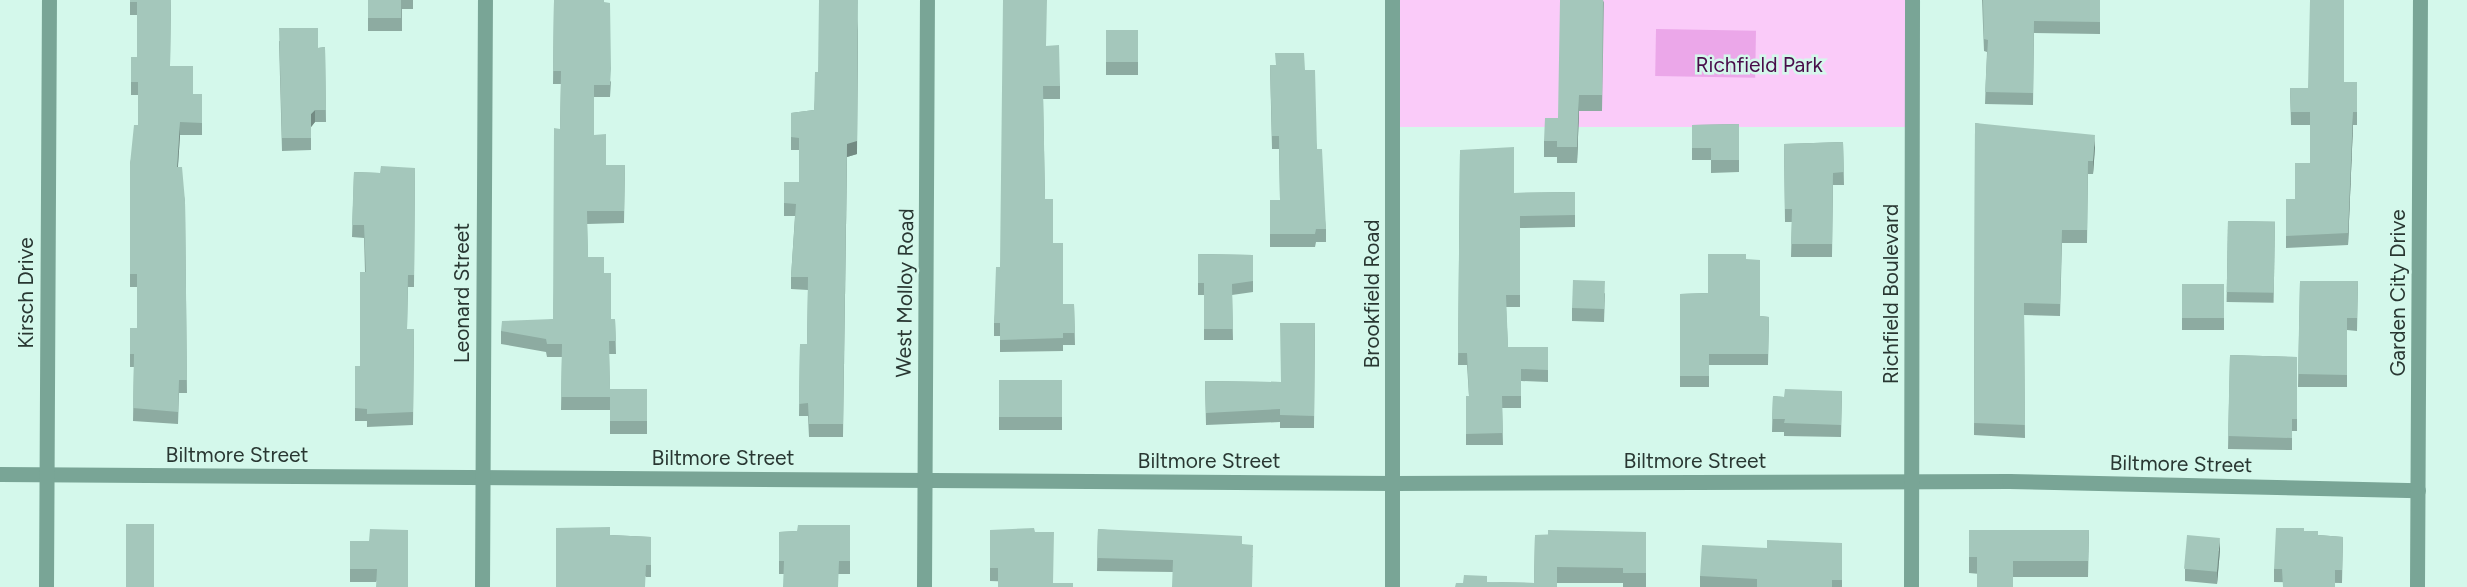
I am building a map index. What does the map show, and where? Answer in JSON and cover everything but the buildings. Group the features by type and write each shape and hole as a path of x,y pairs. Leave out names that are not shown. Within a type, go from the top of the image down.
{"street":[{"name":"Kirsch Drive","path":"46,587 49,0"},
{"name":"Leonard Street","path":"482,587 485,0"},
{"name":"West Molloy Road","path":"924,587 927,0"},
{"name":"Brookfield Road","path":"1392,0 1392,587"},
{"name":"Richfield Boulevard","path":"1911,587 1912,0"},
{"name":"Garden City Drive","path":"2417,587 2420,0"},
{"name":"Biltmore Street","path":"0,474 1393,483 1912,482 2418,490"}],"green space":[{"name":"Richfield Park","path":"1392,0 1912,0 1912,127 1392,127"}],"shaded area":[{"path":"1656,29 1756,31 1755,78 1655,76"}]}
